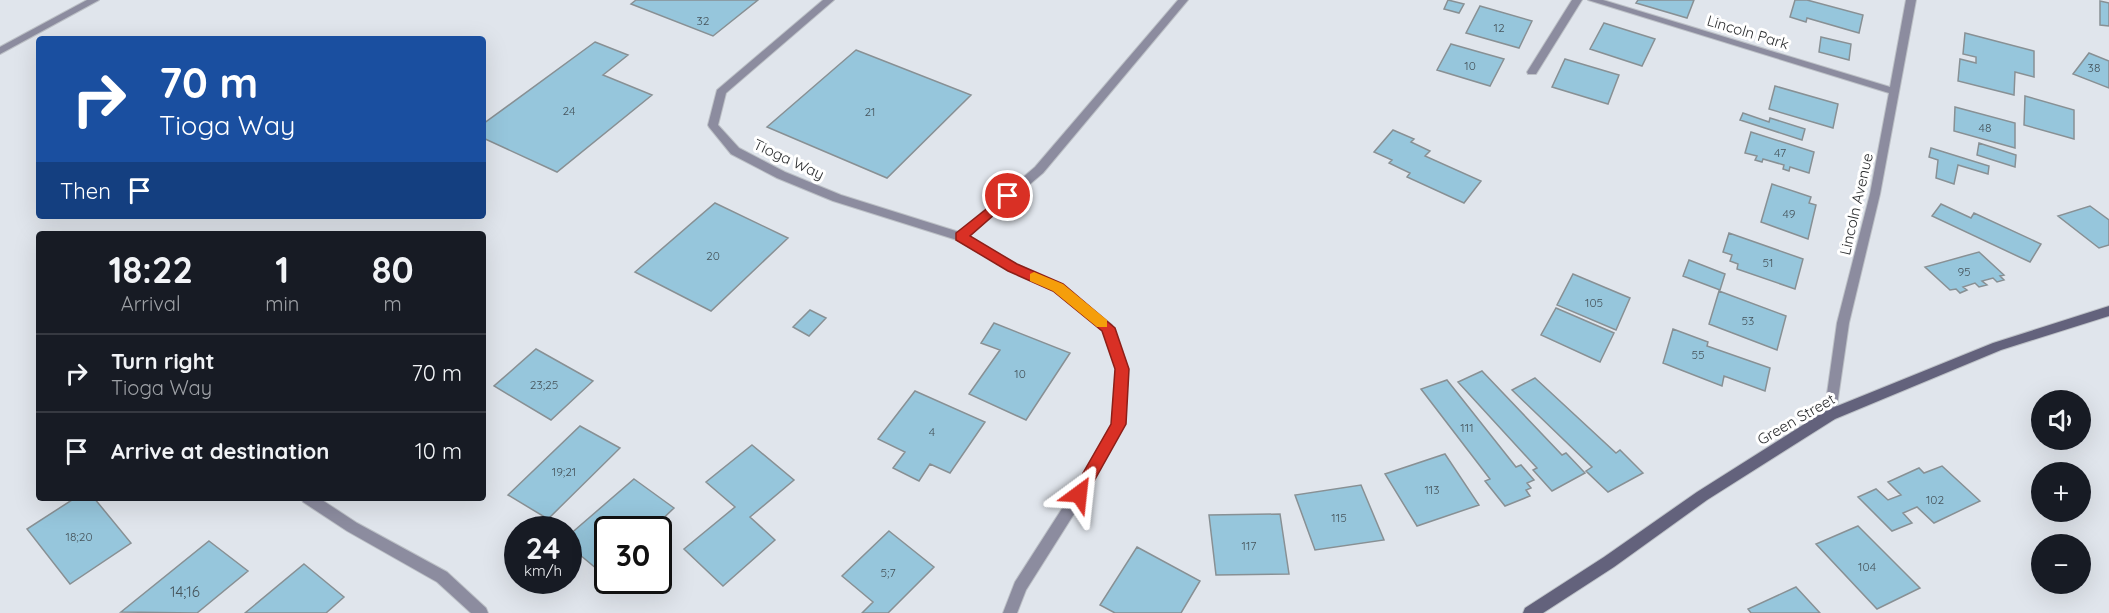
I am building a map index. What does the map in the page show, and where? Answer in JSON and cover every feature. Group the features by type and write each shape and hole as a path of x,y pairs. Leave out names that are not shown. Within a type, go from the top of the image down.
{"street":[{"path":"63,17 81,0"},
{"path":"0,51 94,0"},
{"name":"Tioga Way","path":"829,0 722,92 713,125 735,151 781,175 837,198 960,237 1012,267 1058,288 1108,328 1122,369 1118,424 1079,494 1020,587 1010,613"},
{"path":"960,237 1039,170 1183,0"},
{"path":"1532,72 1577,0"},
{"name":"Lincoln Park","path":"1593,0 1895,92"},
{"name":"Lincoln Avenue","path":"1830,415 1843,323 1875,194 1911,0"},
{"name":"Green Street","path":"1530,613 1609,562 1702,496 1830,415 1997,346 2109,310"},
{"path":"313,501 352,527 442,577 481,613"}],"building":[{"path":"636,0 758,0 713,36 631,4"},
{"path":"1448,0 1464,4 1459,13 1444,9"},
{"path":"1638,0 1694,0 1687,18 1636,3"},
{"path":"1795,0 1807,0 1863,15 1859,33 1807,18 1806,22 1790,17"},
{"path":"2100,1 2109,3 2109,26 2100,25"},
{"path":"1480,6 1532,21 1519,48 1466,33"},
{"path":"1604,23 1655,39 1642,66 1590,49"},
{"path":"1965,33 2034,51 2034,77 2015,72 2014,95 1958,81 1960,59 1976,63 1976,57 1963,54"},
{"path":"1821,37 1851,44 1849,60 1819,52"},
{"path":"595,42 628,55 603,75 652,95 557,172 486,139 486,122"},
{"path":"1451,44 1504,59 1490,86 1437,70"},
{"path":"856,50 971,95 887,178 767,127"},
{"path":"2089,53 2109,61 2109,88 2073,74"},
{"path":"1565,59 1619,75 1608,104 1552,87"},
{"path":"1775,86 1838,104 1833,128 1769,109"},
{"path":"2025,96 2074,110 2074,139 2024,125"},
{"path":"1955,107 2015,123 2015,148 1954,131"},
{"path":"1743,113 1769,122 1770,118 1805,129 1802,140 1740,120"},
{"path":"1393,130 1414,139 1411,142 1430,151 1425,156 1481,181 1464,203 1407,177 1410,173 1389,163 1392,160 1374,152"},
{"path":"1751,132 1814,152 1809,173 1790,167 1789,171 1783,169 1784,165 1763,159 1762,162 1755,160 1757,156 1745,153"},
{"path":"1979,143 2016,155 2015,167 1977,155"},
{"path":"1931,148 1989,166 1988,174 1958,165 1954,184 1936,178 1938,160 1929,157"},
{"path":"1772,184 1811,197 1809,203 1816,205 1808,239 1761,222"},
{"path":"715,203 788,238 711,311 635,272"},
{"path":"1941,204 1971,218 1974,213 2041,244 2030,262 1932,216"},
{"path":"2090,206 2109,220 2109,245 2099,248 2058,216"},
{"path":"1729,233 1803,259 1795,289 1737,269 1738,264 1730,261 1732,255 1723,252"},
{"path":"1979,252 2004,275 2000,276 2004,280 1997,282 1993,278 1982,281 1987,285 1979,287 1975,283 1963,287 1967,290 1960,293 1956,289 1950,290 1925,267"},
{"path":"1689,260 1725,274 1720,290 1683,276"},
{"path":"1573,274 1630,298 1616,330 1557,305"},
{"path":"1719,291 1786,316 1777,350 1709,324"},
{"path":"1556,308 1614,333 1600,362 1541,335"},
{"path":"810,310 826,318 809,336 793,327"},
{"path":"994,323 1070,353 1026,420 969,394 1000,350 981,343"},
{"path":"1673,329 1708,342 1707,346 1770,368 1765,391 1724,376 1722,386 1663,363"},
{"path":"536,349 593,381 551,420 494,386"},
{"path":"1482,371 1562,455 1566,453 1585,473 1552,491 1533,470 1537,468 1458,382"},
{"path":"1535,378 1616,453 1620,450 1643,473 1608,492 1586,471 1592,467 1512,390"},
{"path":"1447,380 1516,467 1521,465 1534,480 1527,483 1531,488 1526,490 1530,496 1505,506 1485,481 1490,479 1421,389"},
{"path":"915,391 985,422 950,473 930,464 919,481 893,468 905,452 878,439"},
{"path":"580,426 620,448 551,516 543,516 508,495"},
{"path":"752,445 794,480 750,517 775,540 723,586 684,549 735,507 706,482"},
{"path":"1445,454 1479,505 1417,526 1385,474"},
{"path":"1942,466 1980,501 1934,523 1917,507 1903,513 1912,523 1892,531 1858,497 1876,489 1888,500 1901,495 1888,482 1919,468 1924,473"},
{"path":"634,479 674,508 666,516 594,516 594,567 582,557 582,524"},
{"path":"1361,485 1384,540 1315,550 1295,495"},
{"path":"70,501 96,501 131,543 70,584 27,529"},
{"path":"1280,514 1289,574 1216,575 1209,515"},
{"path":"1858,526 1920,588 1877,609 1816,544"},
{"path":"889,531 934,567 888,613 862,613 873,602 842,576"},
{"path":"209,541 248,571 197,613 121,612"},
{"path":"1137,547 1200,581 1181,613 1115,613 1100,605"},
{"path":"304,564 344,597 326,613 245,613"},
{"path":"1796,587 1820,613 1751,613 1748,609"}],"slow traffic":[{"path":"1034,277 1058,288 1102,324"}],"route":[{"path":"1008,196 960,237 1012,267 1058,288 1108,328 1122,369 1118,424 1079,494"}]}
